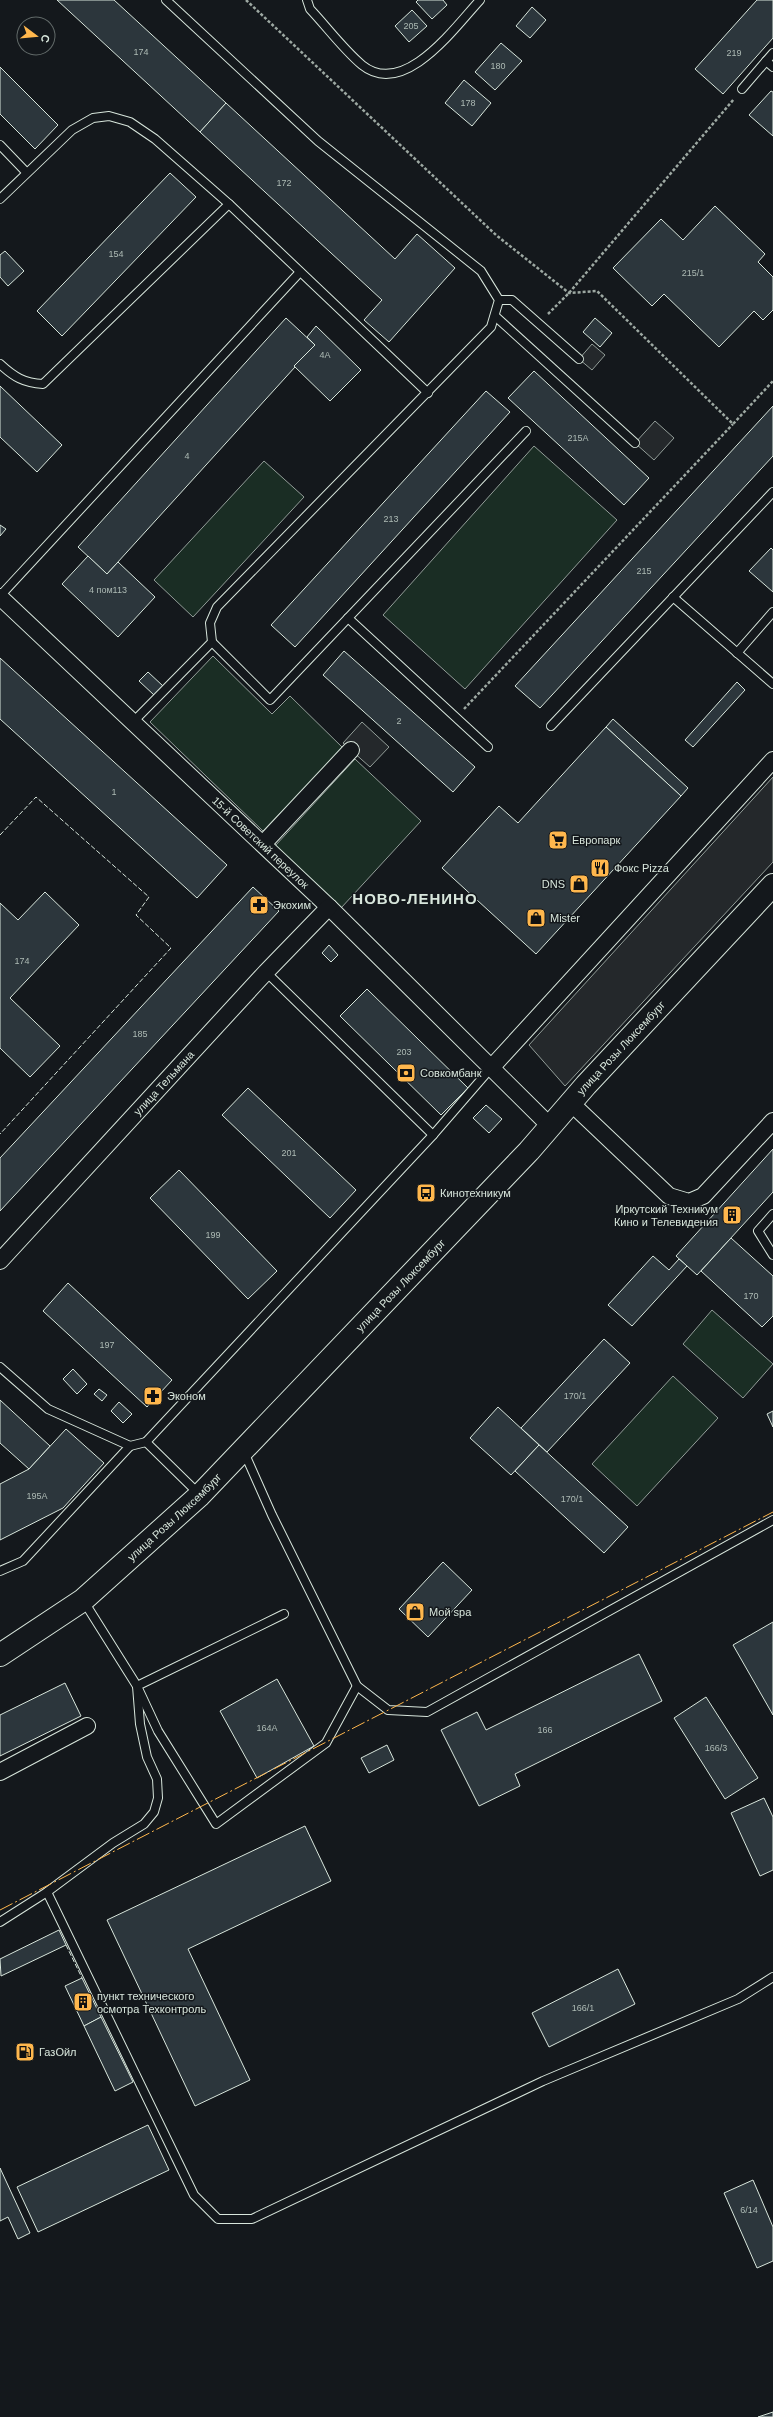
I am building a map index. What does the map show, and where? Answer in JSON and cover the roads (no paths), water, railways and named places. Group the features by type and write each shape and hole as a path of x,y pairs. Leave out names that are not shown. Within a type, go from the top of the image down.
{"main road":[{"name":"улица Розы Люксембург","path":"0,1654 83,1600 200,1495 572,1104 586,1085 773,885"}],"street":[{"name":"15-й Советский переулок","path":"0,596 329,907 550,1127"},
{"path":"262,844 351,750"},
{"path":"491,1068 773,760"},
{"name":"улица Тельмана","path":"0,1261 266,972 329,907"},
{"path":"572,1104 669,1196 689,1202 702,1196 773,1121"},
{"path":"0,1772 87,1726"}],"lane":[{"path":"166,0 318,141 481,271 499,300 491,327 217,607 210,624 212,642 270,700 526,431"},
{"path":"307,0 310,8 363,65 385,75 408,69 431,53 480,0"},
{"path":"742,89 773,54"},
{"path":"766,61 773,67"},
{"path":"0,199 26,172 72,130 93,118 109,116 130,122 155,139 229,204 428,393"},
{"path":"0,145 26,172"},
{"path":"0,364 16,378 30,384 44,384 229,204"},
{"path":"0,596 300,272"},
{"path":"499,300 512,300 579,360"},
{"path":"495,316 635,443"},
{"path":"552,726 773,492"},
{"path":"673,597 773,684"},
{"path":"737,653 773,612"},
{"path":"348,618 488,747"},
{"path":"133,722 212,642"},
{"path":"266,972 433,1135"},
{"path":"0,1571 23,1561 130,1446 146,1442 433,1135 491,1068"},
{"path":"773,1214 758,1231 773,1255"},
{"path":"0,1367 48,1409 130,1446"},
{"path":"146,1442 200,1495"},
{"path":"243,1451 357,1686 388,1710 427,1712 773,1520"},
{"path":"83,1600 137,1686 158,1731 216,1824 326,1743 357,1686"},
{"path":"137,1686 284,1614"},
{"path":"0,1922 47,1892 113,1843 144,1824 154,1812 158,1798 157,1780 147,1756 140,1724 137,1686"},
{"path":"47,1892 194,2195 218,2219 252,2219 543,2081 738,1999 773,1977"}],"place":[{"name":"Европарк","path":"558,840"},
{"name":"Фокс Pizza","path":"600,868"},
{"name":"DNS","path":"579,884"},
{"name":"Экохим","path":"259,905"},
{"name":"Mister","path":"536,918"},
{"name":"Совкомбанк","path":"406,1073"},
{"name":"Кинотехникум","path":"426,1193"},
{"name":"Иркутский Техникум Кино и Телевидения","path":"732,1215"},
{"name":"Эконом","path":"153,1396"},
{"name":"Мой spa","path":"415,1612"},
{"name":"пункт технического осмотра Техконтроль","path":"83,2002"},
{"name":"ГазОйл","path":"25,2052"}],"district":[{"name":"НОВО-ЛЕНИНО","path":"415,899"}]}
